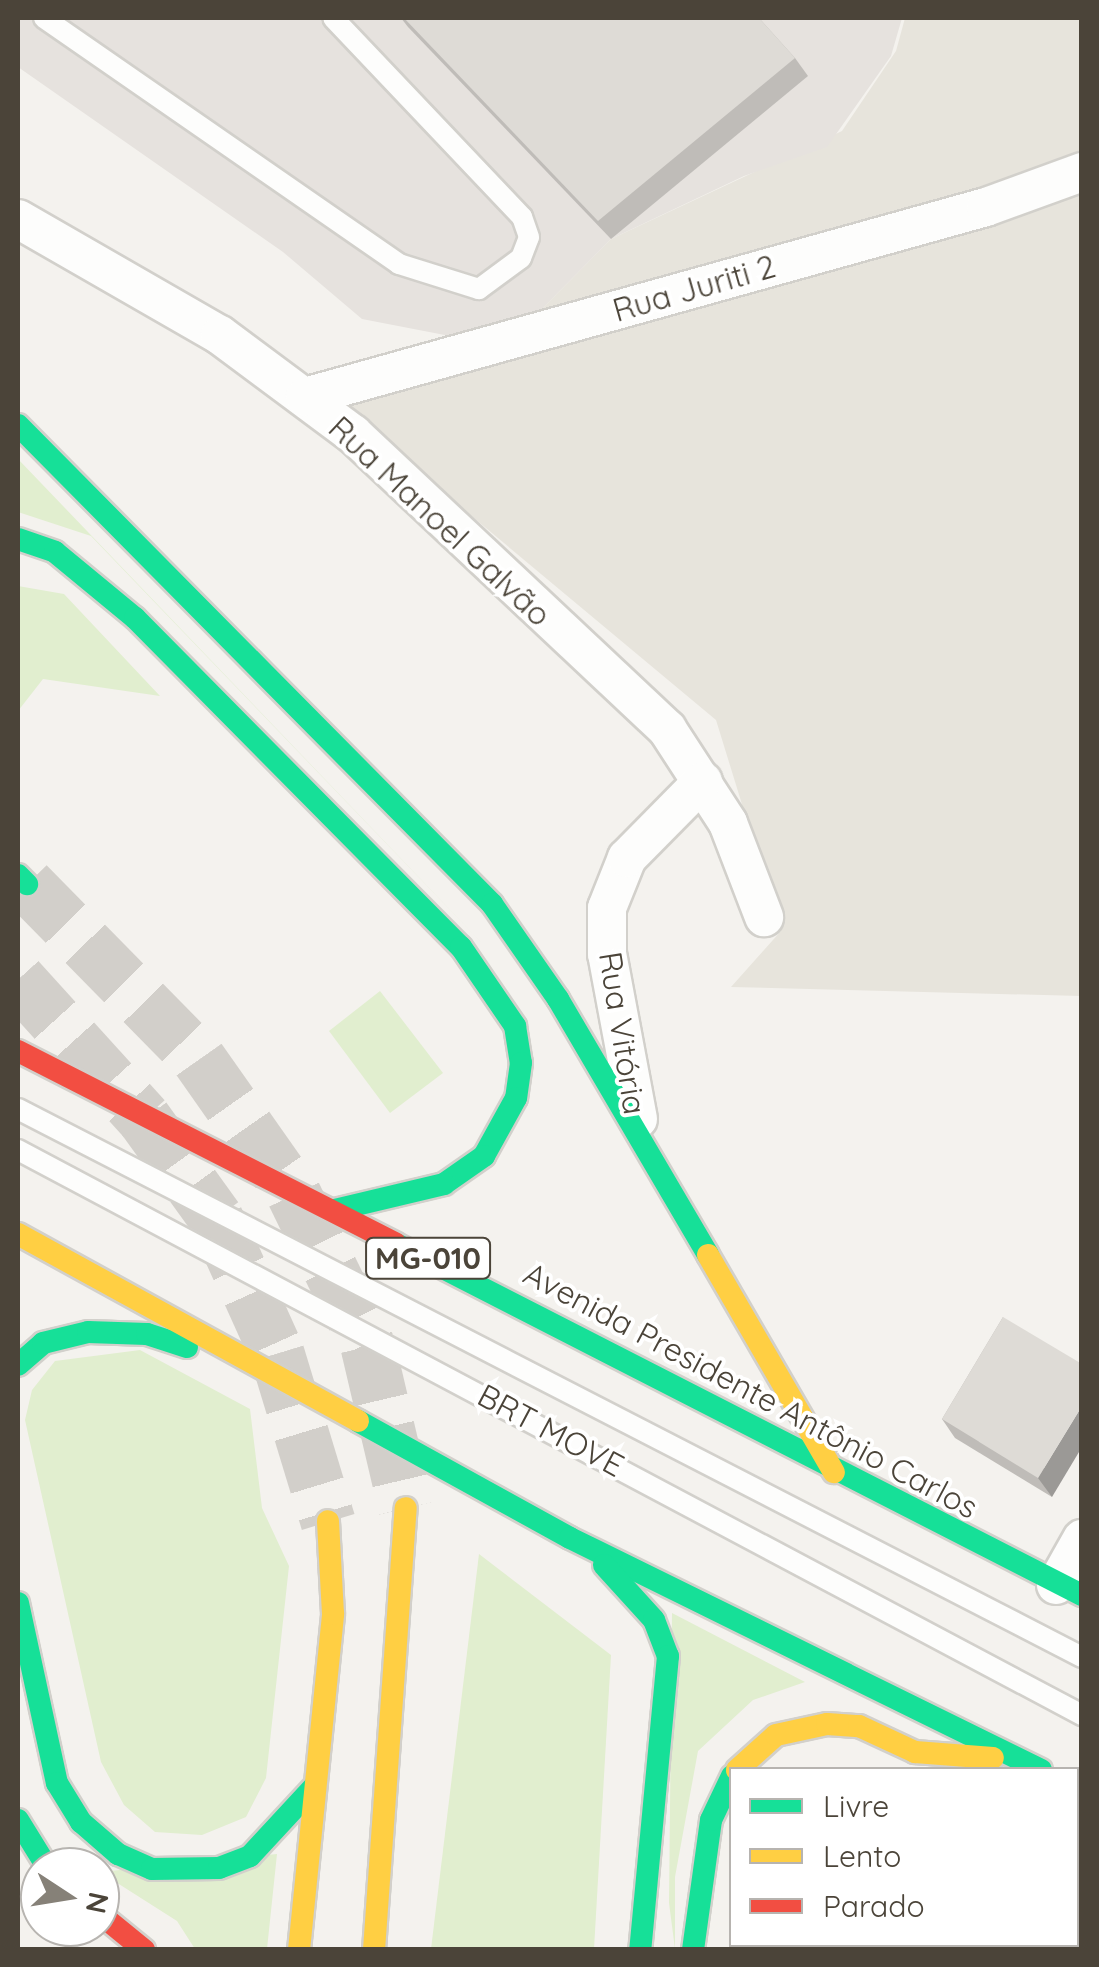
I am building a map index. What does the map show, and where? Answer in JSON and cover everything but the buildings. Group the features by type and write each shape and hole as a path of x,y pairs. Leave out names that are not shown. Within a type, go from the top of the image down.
{"main road":[{"path":"18,425 492,904 558,999 834,1472"},
{"path":"18,539 54,552 135,618 461,947 516,1026 522,1064 516,1098 502,1133 484,1156 444,1184 335,1210"},
{"name":"Avenida Presidente Antônio Carlos","path":"18,1051 335,1210 834,1472 1069,1590"},
{"path":"18,1234 570,1538 1030,1765"},
{"path":"18,1365 43,1343 88,1332 146,1334 232,1355"},
{"path":"374,1950 406,1508"},
{"path":"299,1950 333,1614 328,1522"},
{"path":"570,1538 625,1583 654,1620 668,1656 640,1950"},
{"path":"18,1603 57,1783 81,1822 118,1854 152,1869 219,1868 250,1856 314,1787"},
{"path":"740,1767 776,1735 827,1724 859,1726 916,1752 1030,1765"},
{"path":"693,1950 711,1820 729,1782"},
{"path":"18,1820 35,1847"},
{"path":"120,1930 144,1950"}],"street":[{"name":"Rua Juriti 2","path":"305,397 986,207 1082,172"},
{"name":"Rua Manoel Galvão","path":"18,219 220,335 353,434 667,730 728,823 764,918"},
{"name":"Rua Vitória","path":"641,1142 607,954 607,908 627,858 703,781"},
{"path":"1069,1590 1082,1539"}],"lane":[{"path":"44,18 398,264 479,289 521,258 529,237 522,217 333,18"},
{"name":"BRT MOVE","path":"18,1109 1082,1657"},
{"name":"BRT MOVE","path":"18,1150 1082,1715"}],"shaded area":[{"path":"18,18 902,18 891,56 827,147 744,176 611,239 536,315 455,337 362,319 283,252 18,67"},
{"path":"905,18 1081,18 1081,996 731,987 781,931 716,720 317,387 536,315 611,239 842,131 896,51"}],"green space":[{"path":"18,459 502,964 91,536 18,512"},
{"path":"18,586 64,594 160,696 43,679 18,711"},
{"path":"380,991 443,1073 390,1113 329,1031"},
{"path":"140,1350 250,1409 262,1508 289,1566 266,1778 246,1817 202,1835 155,1832 124,1805 101,1762 25,1420 32,1390 55,1361"},
{"path":"479,1554 611,1655 594,1949 431,1949"},
{"path":"672,1613 805,1682 753,1700 698,1751 675,1877 675,1949 669,1903"},
{"path":"277,1854 267,1949 195,1949 177,1921 120,1885 120,1870"}],"tunnel":[{"path":"27,884 199,1059 294,1194 368,1346 406,1508"},
{"path":"18,979 144,1118 216,1218 277,1353 328,1521"}],"traffic: fast":[{"path":"18,425 492,904 558,999 708,1255"},
{"path":"18,539 55,552 135,618 461,947 515,1026 521,1063 516,1098 484,1156 444,1184 335,1210"},
{"path":"18,875 27,884"},
{"path":"396,1244 1082,1595"},
{"path":"18,1365 43,1343 88,1332 147,1334 187,1347"},
{"path":"358,1421 570,1538 1035,1767"},
{"path":"604,1565 654,1620 668,1656 640,1950"},
{"path":"18,1603 57,1783 81,1822 118,1854 152,1869 219,1868 250,1856 314,1787"},
{"path":"693,1950 711,1820 729,1782"},
{"path":"18,1820 35,1847"}],"traffic: slow":[{"path":"18,1234 358,1421"},
{"path":"708,1255 834,1472"},
{"path":"374,1950 406,1508"},
{"path":"299,1950 333,1614 328,1521"},
{"path":"740,1767 776,1735 827,1724 859,1726 915,1752 993,1758"}],"traffic: jam":[{"path":"18,1051 396,1244"},
{"path":"120,1930 144,1950"}]}
